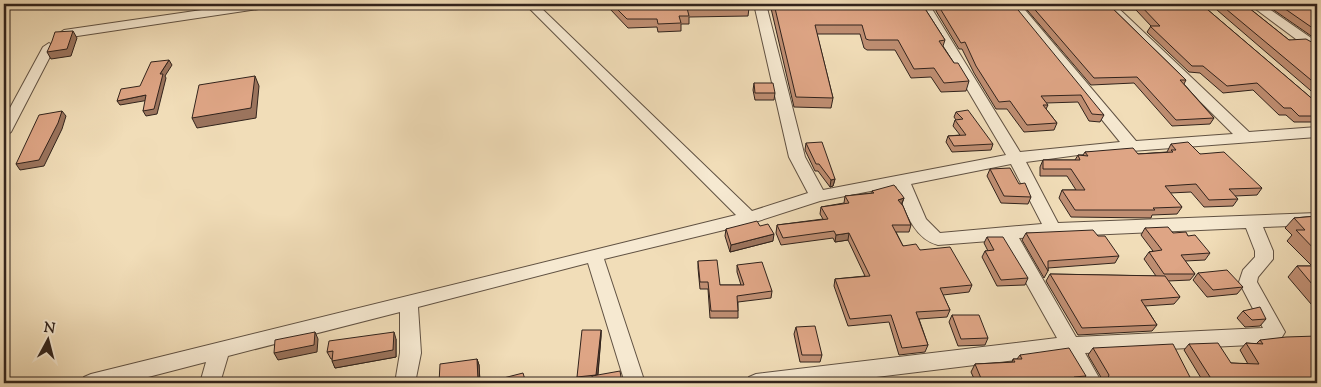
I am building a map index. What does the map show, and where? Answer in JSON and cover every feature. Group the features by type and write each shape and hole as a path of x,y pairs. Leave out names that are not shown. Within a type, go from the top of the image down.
{"street":[{"path":"64,34 265,4"},
{"path":"530,4 716,183 749,218"},
{"path":"760,4 797,157 818,196"},
{"path":"923,4 1016,158 1053,229"},
{"path":"1014,4 1131,145"},
{"path":"1108,4 1244,136"},
{"path":"1255,4 1314,43"},
{"path":"4,132 48,47"},
{"path":"91,383 594,255 749,218 818,196 1016,158 1131,145 1317,132"},
{"path":"901,180 923,228 930,236 938,239 1053,229 1317,219"},
{"path":"756,383 1071,345 1272,336 1275,332 1248,282 1249,275 1264,259 1264,251 1252,222"},
{"path":"1007,233 1092,383"},
{"path":"594,255 635,383"},
{"path":"405,383 411,362 412,327 408,302"},
{"path":"210,383 220,350"}],"building":[{"path":"612,4 748,4 749,8 687,8 689,16 679,16 681,23 658,24 657,19 627,19"},
{"path":"774,4 922,4 945,40 939,41 954,63 958,63 969,81 944,83 934,68 914,69 898,40 866,39 862,25 815,25 833,98 796,97"},
{"path":"939,4 1014,5 1104,115 1092,114 1081,95 1041,96 1048,105 1043,105 1057,123 1027,125 1010,101 999,102 976,66 965,42 961,43"},
{"path":"1030,4 1108,4 1186,80 1180,80 1214,118 1176,120 1137,77 1094,78"},
{"path":"1139,4 1201,4 1317,102 1317,116 1299,116 1291,108 1284,108 1257,83 1227,86 1203,66 1192,66 1150,26 1160,26"},
{"path":"1220,4 1244,4 1289,40 1306,39 1317,45 1317,85"},
{"path":"1278,4 1312,4 1317,7 1317,31"},
{"path":"73,31 67,49 47,52 55,32"},
{"path":"169,60 160,74 163,74 154,109 143,111 146,95 117,101 121,89 140,86 151,62"},
{"path":"255,76 251,108 192,118 199,85"},
{"path":"754,83 773,83 775,93 755,93"},
{"path":"968,110 993,144 954,146 948,136 966,135 955,120 963,119 956,112"},
{"path":"62,111 39,160 16,164 39,115"},
{"path":"822,142 835,179 831,180 819,164 816,164 806,143"},
{"path":"1188,142 1200,154 1224,152 1262,188 1229,189 1238,199 1209,200 1196,184 1165,186 1182,207 1153,208 1155,210 1075,210 1062,190 1085,190 1071,169 1043,169 1043,160 1080,160 1078,155 1088,156 1085,152 1133,148 1138,154 1173,152 1171,150 1176,150 1171,144"},
{"path":"1010,168 1019,184 1025,183 1031,197 1004,196 990,169"},
{"path":"894,185 904,198 898,200 903,206 911,225 892,225 903,246 916,244 920,250 950,247 972,285 940,288 950,310 916,312 928,345 902,348 891,315 850,319 835,279 870,276 849,233 836,235 834,231 783,238 777,225 828,219 821,207 849,203 845,196 874,193 872,191"},
{"path":"1317,216 1317,252 1296,230 1305,230 1294,218"},
{"path":"757,221 760,226 768,224 774,234 731,245 726,229"},
{"path":"1168,227 1173,233 1186,232 1188,236 1195,235 1210,253 1181,255 1195,274 1164,274 1149,252 1162,250 1145,228"},
{"path":"1093,230 1098,236 1105,236 1119,256 1048,261 1048,271 1026,233"},
{"path":"987,237 1003,237 1028,278 1001,280 985,251 994,250"},
{"path":"717,260 720,285 744,285 737,265 762,262 772,291 737,296 738,311 711,311 708,282 700,282 698,261"},
{"path":"1297,266 1317,266 1317,290"},
{"path":"1227,270 1243,287 1213,290 1198,273"},
{"path":"1050,274 1165,276 1180,297 1141,300 1157,325 1082,328"},
{"path":"1260,307 1266,319 1252,320 1243,311"},
{"path":"952,315 979,315 988,338 961,339"},
{"path":"815,326 822,355 802,355 796,327"},
{"path":"582,330 601,330 596,375 577,377"},
{"path":"315,332 314,345 274,353 275,340"},
{"path":"394,332 393,350 332,361 333,351 327,352 329,341"},
{"path":"1317,336 1317,383 1237,383 1235,380 1212,380 1189,344 1218,343 1231,363 1259,364 1246,343 1263,344 1260,340"},
{"path":"1173,344 1193,383 1105,383 1103,378 1108,378 1109,375 1093,348"},
{"path":"1069,348 1086,376 1074,377 1077,383 983,383 975,364 1015,362 1013,359 1022,359 1020,355"},
{"path":"477,359 478,380 439,383 440,364"},
{"path":"620,371 622,383 593,383 592,376"},
{"path":"523,373 526,383 484,383"},
{"path":"783,381 784,383 752,383"}]}
